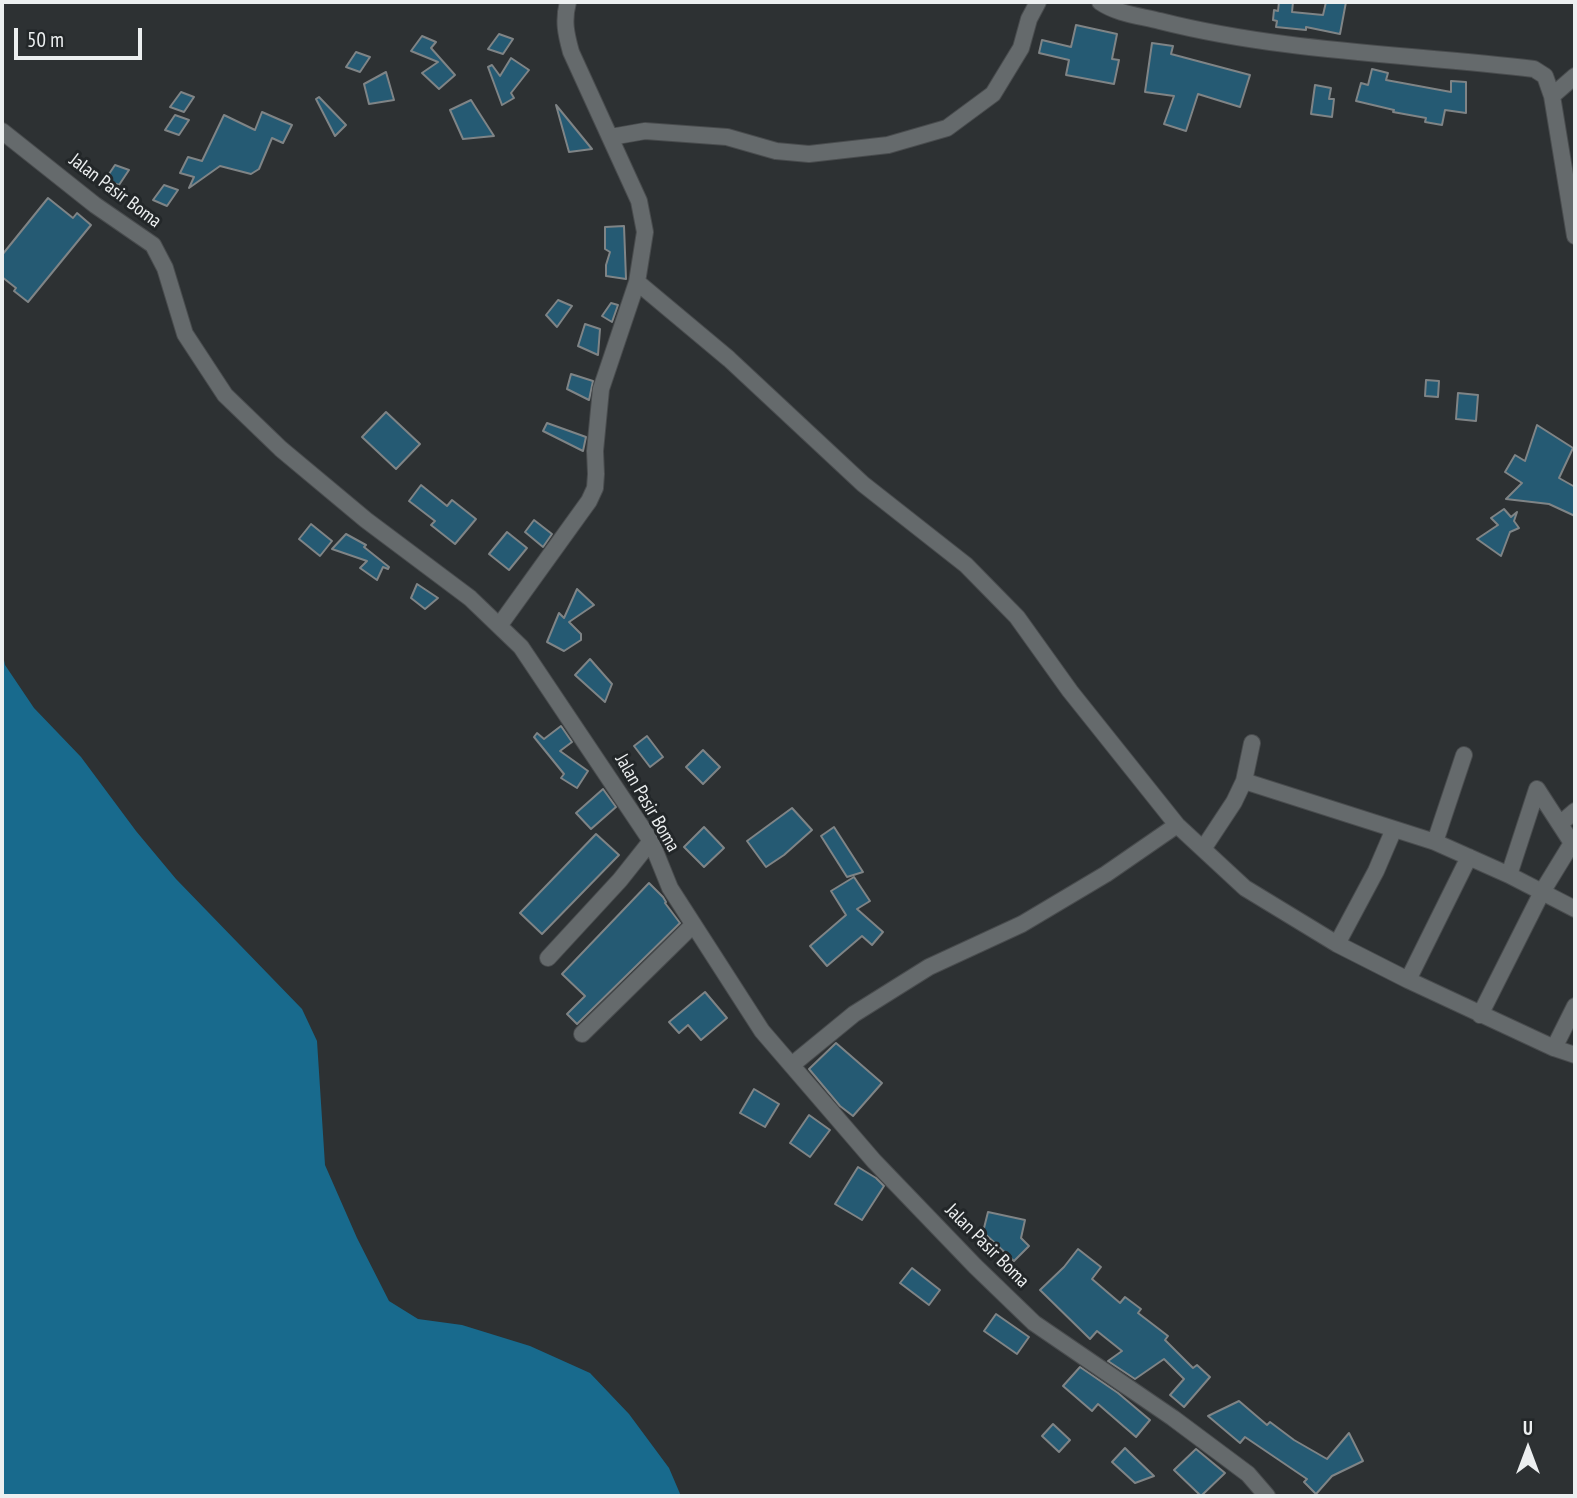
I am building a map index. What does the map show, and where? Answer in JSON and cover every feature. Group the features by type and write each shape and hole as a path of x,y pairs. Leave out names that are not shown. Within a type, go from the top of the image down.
{"street":[{"path":"499,626 589,501 595,488 596,435 601,389 637,282 645,232 639,201 572,52 565,31 564,16 568,2"},
{"path":"611,137 645,131 727,137 776,151 809,154 888,145 947,128 993,94 1021,48 1029,19 1038,2"},
{"path":"1100,2 1115,10 1185,28 1280,44 1534,69 1545,76 1552,96 1575,236"},
{"path":"1552,96 1575,76"},
{"name":"Jalan Pasir Boma","path":"2,131 95,205 153,245 165,268 185,334 225,395 281,449 366,520 470,598 521,647 651,841 670,888 762,1031 874,1161 975,1266 1034,1322 1173,1418 1248,1474 1267,1496"},
{"path":"637,282 729,359 863,484 983,582 1017,617 1070,691 1177,825 1245,888 1337,944 1408,981 1554,1048 1575,1055"},
{"path":"1203,849 1234,802 1244,781 1252,743"},
{"path":"1435,842 1464,755"},
{"path":"1244,781 1435,842 1509,875 1575,909"},
{"path":"1480,1015 1542,892 1572,843 1537,789 1509,875"},
{"path":"1560,824 1575,811"},
{"path":"793,1064 854,1014 918,974 1022,924 1106,874 1177,825"},
{"path":"1337,944 1376,871 1394,829"},
{"path":"548,958 620,880 651,841"},
{"path":"1408,981 1469,858"},
{"path":"582,1034 693,925"},
{"path":"1554,1048 1575,1006"}],"shaded area":[{"path":"2,650 5,665 34,708 81,757 176,879 302,1009 317,1041 325,1165 357,1238 389,1301 418,1319 462,1325 530,1346 590,1373 629,1414 669,1468 681,1496 2,1496"}],"building":[{"path":"1279,2 1293,2 1292,12 1323,15 1326,2 1346,2 1340,34 1306,27 1306,30 1276,27 1277,21 1273,20 1274,10 1278,11"},
{"path":"1076,25 1117,34 1112,59 1119,60 1114,84 1066,75 1069,60 1039,53 1042,40 1071,47"},
{"path":"499,34 513,39 503,54 488,49"},
{"path":"422,36 436,42 431,48 455,75 439,89 422,73 438,62 411,51"},
{"path":"1152,43 1173,46 1171,54 1250,75 1240,107 1198,94 1186,131 1164,124 1174,96 1145,92"},
{"path":"356,52 370,57 360,72 346,67"},
{"path":"511,58 529,70 511,93 514,98 502,105 488,67 492,65 500,76"},
{"path":"1372,69 1388,73 1386,80 1451,92 1451,81 1466,82 1466,113 1445,110 1442,125 1425,122 1426,118 1356,101 1361,83 1368,85"},
{"path":"386,72 394,100 369,104 364,84"},
{"path":"1315,85 1331,88 1329,99 1334,99 1332,117 1311,114"},
{"path":"181,92 194,97 184,112 170,107"},
{"path":"319,97 346,125 335,136 316,99"},
{"path":"471,100 494,136 463,139 450,110"},
{"path":"556,105 592,149 569,152"},
{"path":"262,112 292,125 283,143 272,138 259,169 251,174 220,166 189,188 194,177 180,173 188,157 202,161 224,115 255,130"},
{"path":"175,115 189,120 179,135 165,130"},
{"path":"115,165 129,170 119,185 105,180"},
{"path":"164,185 178,190 167,206 153,200"},
{"path":"48,198 73,218 77,213 91,225 28,302 2,277 2,255"},
{"path":"624,226 626,279 606,276 610,252 605,249 605,227"},
{"path":"558,300 572,306 557,327 546,315"},
{"path":"611,303 618,305 612,322 602,316"},
{"path":"585,324 600,329 598,355 578,346"},
{"path":"571,374 593,381 589,400 567,389"},
{"path":"1426,380 1439,381 1438,397 1425,396"},
{"path":"1458,393 1478,395 1476,421 1456,419"},
{"path":"386,412 420,444 396,469 362,437"},
{"path":"547,423 586,437 583,451 543,431"},
{"path":"1537,425 1573,448 1559,478 1575,487 1575,516 1549,504 1506,499 1522,483 1505,472 1515,455 1525,461"},
{"path":"421,485 447,506 452,500 476,519 455,544 431,525 435,521 409,501"},
{"path":"1504,509 1511,517 1517,512 1514,521 1519,528 1510,532 1501,556 1477,539 1498,525 1491,518"},
{"path":"534,520 552,534 543,547 525,532"},
{"path":"311,524 332,541 320,556 299,539"},
{"path":"507,532 527,548 509,570 489,554"},
{"path":"346,534 366,545 364,547 389,567 383,567 377,580 360,568 367,561 332,549"},
{"path":"417,584 438,598 425,609 411,598"},
{"path":"577,589 594,605 569,622 581,634 581,640 564,651 547,642 559,613 564,618"},
{"path":"590,659 612,684 605,702 575,675"},
{"path":"561,726 572,742 560,751 588,771 577,788 561,778 564,774 534,737 537,733 544,739"},
{"path":"647,736 663,757 650,767 634,746"},
{"path":"703,750 720,767 703,784 686,767"},
{"path":"603,789 616,807 591,829 576,813"},
{"path":"792,808 812,830 766,867 747,841"},
{"path":"704,827 724,848 704,867 684,847"},
{"path":"834,827 863,872 847,877 821,836"},
{"path":"596,834 619,855 542,934 520,913"},
{"path":"854,877 870,901 857,909 883,932 872,945 862,936 827,966 810,946 846,915 831,891"},
{"path":"649,883 663,897 680,923 577,1024 567,1014 585,996 562,974"},
{"path":"705,992 727,1018 701,1040 688,1025 679,1033 669,1022"},
{"path":"836,1043 882,1083 853,1116 840,1106 809,1069"},
{"path":"754,1089 779,1104 765,1127 740,1113"},
{"path":"809,1115 830,1130 810,1157 790,1143"},
{"path":"858,1167 884,1186 862,1220 835,1204"},
{"path":"988,1212 1025,1220 1021,1238 1029,1246 1014,1261 983,1232"},
{"path":"1078,1249 1101,1267 1092,1279 1120,1303 1125,1297 1141,1309 1138,1313 1168,1336 1165,1340 1193,1368 1197,1365 1210,1377 1184,1407 1170,1395 1184,1379 1164,1359 1135,1379 1108,1361 1122,1351 1097,1331 1090,1339 1040,1290"},
{"path":"912,1268 940,1290 929,1305 900,1283"},
{"path":"996,1314 1029,1337 1017,1354 984,1331"},
{"path":"1080,1367 1118,1393 1150,1420 1136,1437 1098,1404 1092,1411 1063,1386"},
{"path":"1239,1401 1267,1425 1270,1422 1327,1459 1349,1433 1363,1461 1332,1476 1316,1494 1304,1482 1307,1479 1245,1437 1240,1443 1208,1416"},
{"path":"1053,1424 1070,1440 1059,1452 1042,1436"},
{"path":"1125,1448 1154,1476 1135,1483 1112,1462"},
{"path":"1196,1449 1225,1473 1201,1496 1174,1470"}]}
